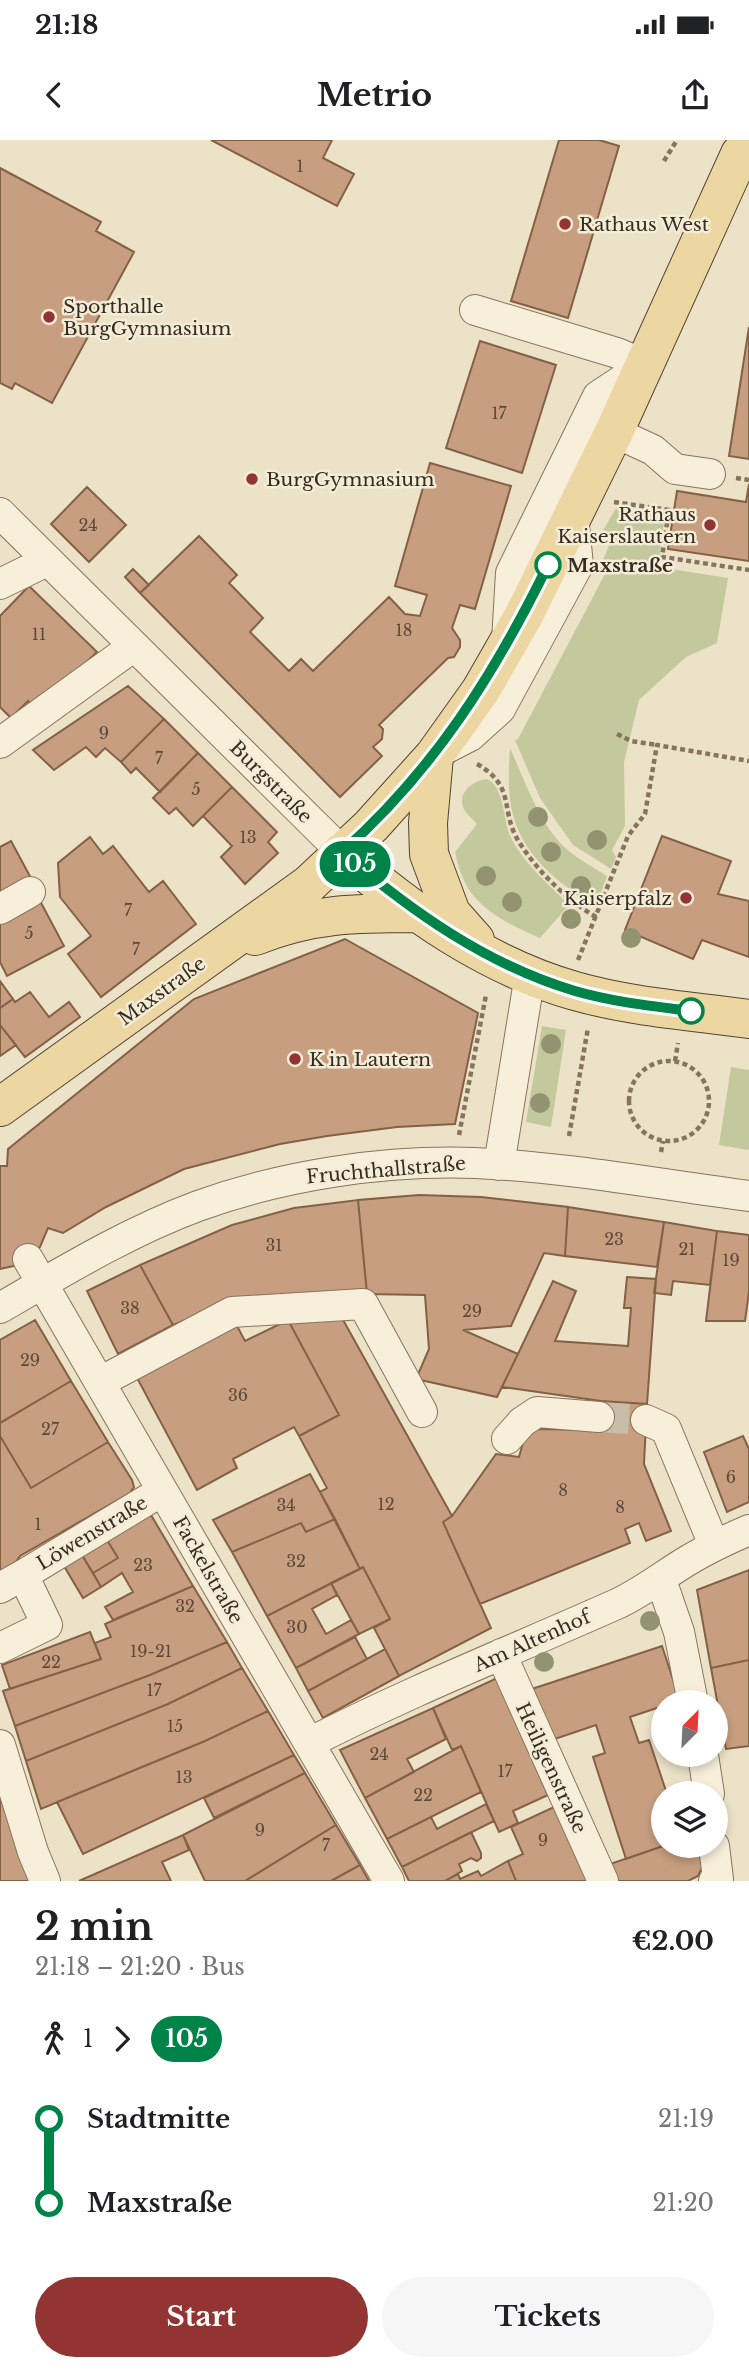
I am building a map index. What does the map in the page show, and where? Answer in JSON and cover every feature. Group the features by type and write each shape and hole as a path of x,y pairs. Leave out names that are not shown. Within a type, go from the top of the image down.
{"main road":[{"name":"Maxstraße","path":"0,1107 308,885 387,810 452,758 481,690 507,645 614,432 738,153"},
{"path":"452,758 428,823 429,854 451,913 490,957"},
{"name":"Burgstraße","path":"342,852 418,913 490,957 530,975 573,990 623,1002 749,1019"},
{"path":"220,950 287,923 348,914 418,913"}],"street":[{"path":"475,310 617,353 645,365"},
{"path":"507,645 511,573 592,408 598,396 645,365"},
{"path":"614,432 653,450 675,469 710,474"},
{"name":"Burgstraße","path":"0,513 342,852"},
{"path":"452,758 470,736 500,709 579,565 573,516"},
{"path":"0,584 47,561"},
{"path":"0,743 134,646"},
{"path":"0,909 30,892"},
{"path":"499,1165 530,975"},
{"name":"Fruchthallstraße","path":"0,1308 36,1271 199,1206 300,1177 416,1164 499,1165 749,1196"},
{"name":"Fackelstraße","path":"36,1271 389,1881"},
{"path":"100,1382 232,1312 363,1304 422,1412"},
{"path":"507,1439 522,1422 537,1412 599,1417"},
{"path":"646,1420 666,1429 714,1545"},
{"name":"Löwenstraße","path":"0,1648 47,1625 12,1582 162,1491"},
{"name":"Am Altenhof","path":"309,1743 622,1601 661,1580 714,1545 749,1530"},
{"path":"661,1580 679,1632 690,1690"},
{"name":"Heiligenstraße","path":"501,1654 603,1881"},
{"path":"0,1745 33,1852 45,1881"},
{"path":"714,1881 718,1879 715,1858"}],"path":[{"path":"664,161 677,140"},
{"path":"608,502 669,510 662,557 749,570"},
{"path":"617,734 631,741 749,761"},
{"path":"576,964 628,836 645,814 657,745"},
{"path":"452,758 487,770 500,782 517,839 535,864 576,905 596,918"},
{"path":"460,1130 462,1105 486,995"},
{"path":"569,1136 588,1028"},
{"path":"676,1061 678,1043"},
{"path":"661,1061 676,1061 689,1065 700,1074 710,1101 708,1114 690,1136 677,1141 663,1141 649,1137 638,1128 628,1101 637,1076 648,1066 661,1061"},
{"path":"661,1152 663,1141"}],"green space":[{"path":"616,508 665,514 658,567 728,578 717,643 686,657 639,700 624,762 625,826 612,850 616,857 611,869 573,845 540,798 515,740 518,739 605,574 599,570 612,538 603,531"},
{"path":"510,748 550,831 570,852 607,876 597,903 578,894 551,874 537,860 519,832 510,802"},
{"path":"487,779 493,783 500,795 514,844 536,872 569,905 540,938 506,922 485,908 469,889 460,872 455,852 477,824 465,811 462,799 467,789 476,782"},
{"path":"542,1026 566,1030 551,1127 526,1122"},
{"path":"731,1067 749,1070 749,1150 719,1145"}],"building":[{"path":"211,140 332,140 323,158 354,174 337,206"},
{"name":"Rathaus West","path":"559,140 599,140 619,146 568,318 511,301"},
{"name":"Sporthalle BurgGymnasium","path":"0,168 101,222 96,231 134,252 52,403 15,383 12,389 0,383"},
{"name":"Rathaus Kaiserslautern","path":"749,327 749,459 729,456"},
{"path":"480,341 556,365 522,473 446,448"},
{"path":"430,463 511,486 475,609 460,605 452,628 460,640 460,647 454,657 448,658 379,725 383,729 382,739 373,747 382,756 340,797 140,593 199,536 237,575 229,583 263,618 250,632 289,671 301,659 313,671 389,597 405,614 420,616 427,595 395,586"},
{"name":"Rathaus Kaiserslautern","path":"749,484 749,561 668,549 677,491 746,502"},
{"path":"87,487 126,525 89,562 51,524"},
{"path":"133,569 149,585 140,593 125,577"},
{"path":"29,586 97,652 37,710 28,701 11,718 0,707 0,616"},
{"path":"128,686 164,719 121,762 105,748 96,757 86,747 54,770 33,750"},
{"path":"164,719 198,753 160,792 136,768 131,773 121,762"},
{"path":"198,753 232,787 193,826 176,808 169,814 153,798"},
{"path":"232,787 277,832 268,842 278,853 245,884 221,857 232,846 203,816"},
{"name":"Kaiserpfalz","path":"662,836 731,861 718,894 749,901 749,957 702,940 693,959 625,930"},
{"path":"90,837 103,854 113,846 149,892 163,881 196,924 101,997 68,954 91,936 60,897 58,863"},
{"path":"11,841 32,880 0,898 0,847"},
{"path":"39,899 64,946 7,976 0,962 0,920"},
{"name":"K in Lautern","path":"345,939 478,1013 455,1124 397,1127 327,1136 280,1144 184,1169 106,1207 63,1233 48,1228 40,1247 28,1259 18,1265 0,1269 0,1166 7,1166 8,1149 194,999"},
{"path":"0,981 13,999 0,1008"},
{"path":"30,992 49,1017 69,1002 80,1017 25,1057 0,1025 0,1008"},
{"path":"0,1025 16,1045 0,1056"},
{"path":"419,1195 481,1197 568,1207 565,1256 544,1253 511,1326 463,1330 518,1354 497,1397 416,1379 429,1349 425,1295 367,1294 358,1200"},
{"path":"358,1200 367,1294 233,1302 173,1325 140,1265 232,1225 294,1208"},
{"path":"568,1207 664,1222 657,1267 565,1256"},
{"path":"664,1222 717,1231 710,1285 673,1281 671,1295 654,1293"},
{"path":"717,1231 749,1235 749,1292 745,1321 706,1321"},
{"path":"140,1265 173,1325 118,1354 87,1291"},
{"path":"627,1277 656,1279 647,1404 601,1401 502,1387 553,1281 576,1291 555,1341 628,1346 631,1308 624,1308"},
{"path":"342,1318 452,1516 443,1522 491,1628 399,1676 374,1628 390,1619 363,1567 360,1569 320,1492 327,1488 299,1436 339,1415 288,1320"},
{"path":"35,1320 71,1381 0,1423 0,1340"},
{"path":"288,1320 339,1415 299,1436 294,1427 233,1459 237,1468 197,1490 136,1376 235,1322 245,1341"},
{"path":"71,1381 108,1442 31,1488 0,1436 0,1423"},
{"path":"601,1401 647,1404 644,1464 671,1531 646,1541 639,1523 625,1529 630,1543 480,1604 443,1522 452,1516 496,1454 519,1457 524,1439 534,1429 598,1430"},
{"path":"0,1436 31,1488 108,1442 134,1487 130,1493 20,1556 14,1565 0,1573"},
{"path":"743,1436 749,1449 749,1502 727,1512 704,1452"},
{"path":"310,1474 335,1519 306,1532 301,1523 232,1552 213,1520"},
{"path":"151,1515 193,1586 113,1620 105,1607 133,1592 122,1573 101,1587 93,1573 118,1558 107,1540"},
{"path":"335,1519 360,1569 267,1616 232,1552 301,1523 306,1532"},
{"path":"107,1540 118,1558 93,1573 82,1555"},
{"path":"82,1555 101,1587 83,1598 64,1566"},
{"path":"363,1567 390,1619 359,1634 331,1583"},
{"path":"749,1570 749,1660 711,1668 697,1590"},
{"path":"331,1583 337,1595 312,1609 326,1634 351,1620 359,1634 296,1668 267,1616"},
{"path":"193,1586 227,1642 150,1675 15,1726 3,1691 101,1659 95,1643 111,1637 105,1624"},
{"path":"90,1632 101,1659 10,1689 2,1665"},
{"path":"355,1637 367,1659 308,1691 296,1668"},
{"path":"227,1642 242,1668 168,1704 26,1761 15,1726 150,1675"},
{"path":"662,1646 676,1690 651,1690 651,1710 630,1717 639,1743 649,1740 651,1768 658,1768 663,1781 651,1781 651,1850 626,1859 593,1757 605,1753 596,1725 546,1742 529,1690"},
{"path":"385,1649 399,1676 323,1718 308,1691"},
{"path":"749,1660 749,1746 728,1749 728,1690 715,1690 711,1668"},
{"path":"242,1668 268,1711 205,1741 41,1809 26,1761 168,1704"},
{"path":"497,1678 548,1795 513,1811 518,1823 499,1832 461,1746 452,1750 433,1708"},
{"path":"433,1708 446,1739 407,1759 414,1772 365,1798 340,1750"},
{"path":"268,1711 294,1755 83,1854 57,1802 205,1741"},
{"path":"461,1746 481,1792 387,1839 365,1798"},
{"path":"294,1755 305,1773 214,1818 204,1798"},
{"path":"305,1773 336,1825 245,1881 205,1881 183,1835"},
{"path":"0,1792 31,1881 0,1881"},
{"path":"486,1804 494,1821 402,1867 387,1839 431,1817 437,1829"},
{"path":"554,1807 588,1881 516,1881 508,1861 523,1854 511,1827"},
{"path":"336,1825 360,1865 331,1881 245,1881"},
{"path":"471,1832 481,1858 477,1861 471,1858 459,1864 462,1871 445,1881 409,1881 402,1867"},
{"path":"183,1835 189,1850 162,1862 171,1881 79,1881"},
{"path":"651,1850 651,1858 704,1858 705,1862 698,1876 688,1881 618,1881 610,1864"},
{"path":"508,1861 516,1881 445,1881 458,1874 460,1879 478,1871 481,1876"},
{"path":"360,1865 369,1881 331,1881"}],"tunnel":[{"path":"599,1417 646,1420"}],"bus line":[{"name":"105","path":"548,565 507,645 457,725 387,810 342,852 418,913 490,957 530,975 594,996 691,1011"}],"place":[{"name":"Rathaus West","path":"565,224"},
{"name":"Sporthalle BurgGymnasium","path":"49,317"},
{"name":"BurgGymnasium","path":"252,479"},
{"name":"Rathaus Kaiserslautern","path":"710,525"},
{"name":"Maxstraße","path":"548,565"},
{"name":"Kaiserpfalz","path":"686,898"},
{"name":"K in Lautern","path":"295,1059"}]}
